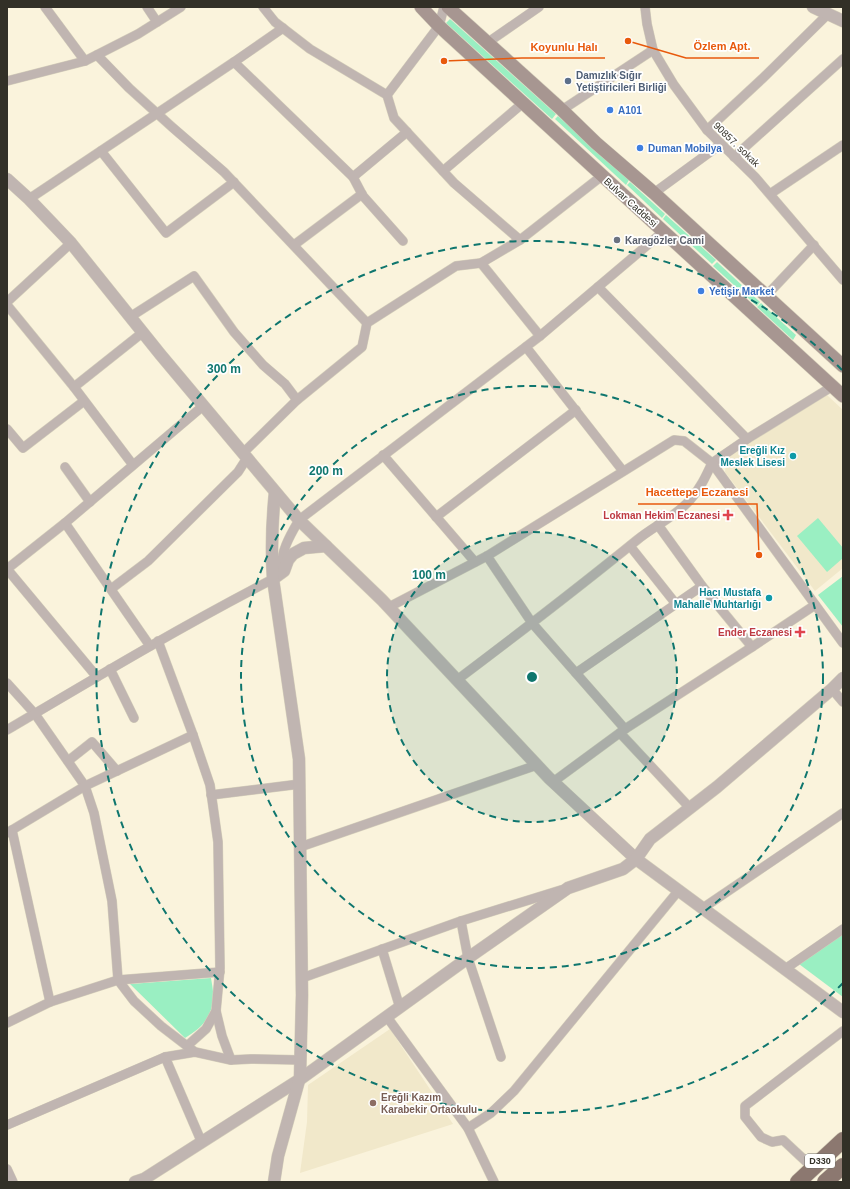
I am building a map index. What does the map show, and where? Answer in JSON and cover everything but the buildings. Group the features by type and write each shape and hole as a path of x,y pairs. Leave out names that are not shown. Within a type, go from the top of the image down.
{"highway":[{"name":"D330","path":"798,1182 843,1140"},
{"name":"D330","path":"825,1182 843,1166"}],"main road":[{"name":"Bulvar Caddesi","path":"421,7 439,26 843,396"},
{"path":"448,7 843,366"}],"street":[{"path":"45,7 85,61"},
{"path":"147,7 157,22"},
{"path":"7,81 85,61 138,34 181,7"},
{"path":"263,7 275,22 310,49 387,95 394,118 454,183 520,240"},
{"path":"387,95 439,26 444,7"},
{"path":"488,43 539,7"},
{"name":"90857. sokak","path":"645,7 653,50 674,85 707,130 755,176 843,280"},
{"path":"813,7 843,21"},
{"path":"707,130 763,78 828,14"},
{"path":"29,198 157,114 283,28"},
{"path":"562,110 653,50"},
{"path":"97,55 157,114 224,172 367,323"},
{"path":"734,157 843,60"},
{"path":"234,62 353,177 362,194 403,241"},
{"path":"443,171 523,103"},
{"path":"353,177 407,132"},
{"path":"654,193 722,144"},
{"path":"770,194 843,145"},
{"path":"101,151 166,233 234,182"},
{"path":"111,589 148,561 238,472 245,456 297,400 362,347 367,323 456,266 481,263 520,240 603,176"},
{"path":"7,179 29,198 71,242 142,333 298,520 388,607 553,782 636,859 843,1012"},
{"path":"294,245 362,194"},
{"path":"284,571 281,564 287,541 298,520 540,336 664,231"},
{"path":"7,302 71,242"},
{"path":"766,296 814,245"},
{"path":"481,263 540,336"},
{"path":"130,317 194,276 234,332 263,365 285,384 297,400"},
{"path":"598,287 747,439"},
{"path":"7,306 74,387 133,465"},
{"path":"74,387 142,333"},
{"path":"526,347 623,471"},
{"path":"457,680 630,546 680,510 691,500 700,488 712,463 747,439 833,386"},
{"path":"7,429 23,448 84,401"},
{"path":"97,677 7,569 65,523 203,406"},
{"path":"436,517 576,410"},
{"path":"388,607 487,556 674,440 684,441 712,463 843,643"},
{"path":"383,456 475,562"},
{"path":"65,467 90,502"},
{"path":"274,1182 278,1156 299,1080 302,978 299,759 273,579 271,552 275,492"},
{"path":"65,523 111,589 154,644 193,735 210,785 218,842 220,972 216,1011 222,1036 231,1060"},
{"path":"658,525 702,586 752,647"},
{"path":"7,730 110,668 210,612 273,579 284,571 288,560 293,554 304,548 326,546"},
{"path":"630,546 676,604"},
{"path":"487,556 532,623 576,673 622,731 690,808"},
{"path":"576,673 702,586"},
{"path":"553,782 622,731 815,605"},
{"path":"110,668 134,718"},
{"path":"302,978 461,921 568,888 623,869 636,859 650,838 717,787 843,678"},
{"path":"7,683 35,714 86,786 94,813 112,901 118,980 134,1001 161,1026 195,1052 231,1060 300,1060"},
{"path":"832,689 843,702"},
{"path":"50,1002 9,831 86,786 193,735"},
{"path":"68,761 92,742 117,771"},
{"path":"300,846 537,765"},
{"path":"211,795 300,784"},
{"path":"703,908 843,812"},
{"path":"135,1182 144,1179 202,1143 299,1080 568,888"},
{"path":"468,1128 491,1113 514,1091 679,890"},
{"path":"461,921 468,958 501,1056"},
{"path":"786,969 843,929"},
{"path":"382,949 400,1008"},
{"path":"7,1023 50,1002 118,980 220,972"},
{"path":"186,1046 206,1029 216,1011"},
{"path":"387,1017 468,1128 494,1182"},
{"path":"813,1168 783,1140 772,1142 761,1137 745,1117 745,1106 843,1031"},
{"path":"7,1125 165,1057 195,1052"},
{"path":"165,1057 202,1143"},
{"path":"7,1169 13,1182"}],"shaded area":[{"path":"827,395 843,410 843,568 815,591 725,472 727,457"},
{"name":"Ereğli Kazım Karabekir Ortaokulu","path":"390,1029 453,1124 300,1173 307,1122 308,1085"}],"green space":[{"path":"450,19 556,114 552,119 446,23"},
{"path":"558,116 629,180 626,185 555,119"},
{"path":"630,182 665,214 662,218 627,185"},
{"path":"666,215 716,260 712,264 663,219"},
{"path":"717,262 760,302 757,306 713,266"},
{"path":"761,303 796,335 793,340 757,307"},
{"path":"818,518 843,548 843,558 827,572 797,536"},
{"path":"843,576 843,627 818,595"},
{"path":"843,932 843,997 799,964"},
{"path":"211,978 213,997 210,1013 196,1031 185,1038 130,984"}],"place":[{"name":"Özlem Apt.","path":"628,41"},
{"name":"Koyunlu Halı","path":"444,61"},
{"name":"Damızlık Sığır Yetiştiricileri Birliği","path":"568,81"},
{"name":"A101","path":"610,110"},
{"name":"Duman Mobilya","path":"640,148"},
{"name":"Karagözler Cami","path":"617,240"},
{"name":"Yetişir Market","path":"701,291"},
{"name":"Ereğli Kız Meslek Lisesi","path":"793,456"},
{"name":"Lokman Hekim Eczanesi","path":"728,515"},
{"name":"Hacettepe Eczanesi","path":"759,555"},
{"name":"Hacı Mustafa Mahalle Muhtarlığı","path":"769,598"},
{"name":"Ender Eczanesi","path":"800,632"},
{"name":"Ereğli Kazım Karabekir Ortaokulu","path":"373,1103"}]}
